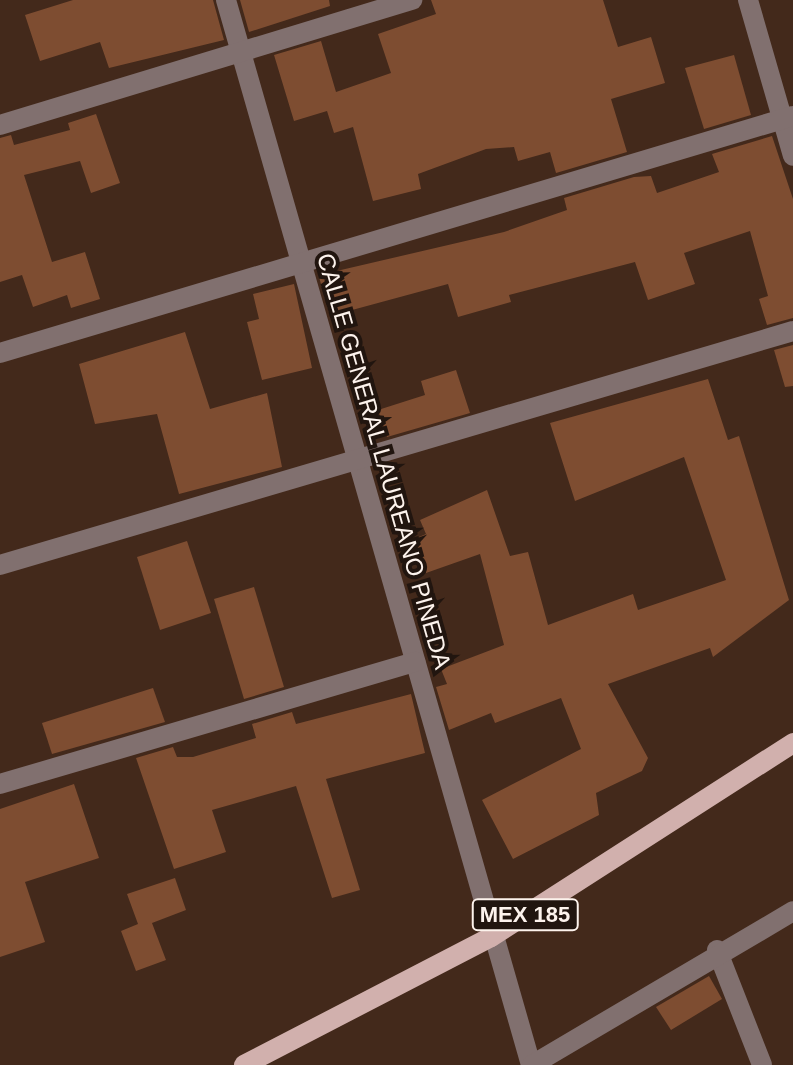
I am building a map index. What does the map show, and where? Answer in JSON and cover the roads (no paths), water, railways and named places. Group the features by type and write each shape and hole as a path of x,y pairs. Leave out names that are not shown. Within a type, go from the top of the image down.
{"main road":[{"name":"MEX 185","path":"256,1062 491,937 793,743"}],"street":[{"name":"CALLE GENERAL LAUREANO PINEDA","path":"226,0 355,465 415,662 491,937 532,1065"},
{"path":"0,125 412,0"},
{"path":"748,0 788,117 793,156"},
{"path":"0,353 788,117"},
{"path":"0,565 355,465 793,331"},
{"path":"0,784 415,662"},
{"path":"532,1065 717,950 793,911"},
{"path":"717,950 762,1065"}]}
